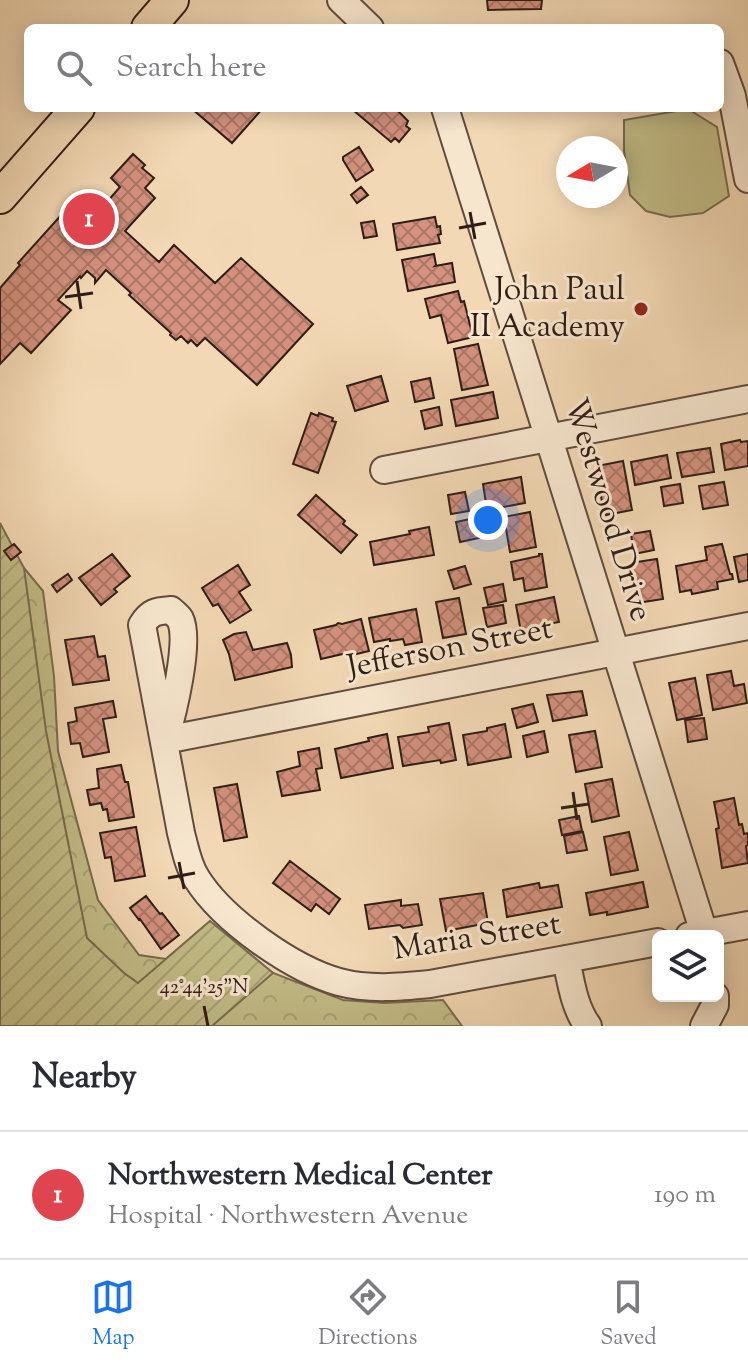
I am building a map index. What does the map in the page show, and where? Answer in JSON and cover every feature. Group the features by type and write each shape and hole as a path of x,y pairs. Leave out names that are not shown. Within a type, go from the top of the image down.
{"main road":[{"path":"151,24 172,0"},
{"path":"3,188 74,112"}],"street":[{"path":"341,0 366,24"},
{"path":"724,74 732,96 748,179"},
{"name":"Westwood Drive","path":"446,112 615,651 698,930"},
{"path":"384,470 748,399"},
{"name":"Jefferson Street","path":"165,740 748,626"},
{"name":"Maria Street","path":"165,740 186,853 195,876 221,909 286,960 313,973 367,987 398,987 430,984 652,943"},
{"path":"724,930 748,925"},
{"path":"566,959 574,996 581,1017 588,1026"},
{"path":"704,1026 715,1002"}],"green space":[{"path":"671,112 693,112 717,127 729,196 703,213 670,217 646,211 630,195 628,136 624,136 624,120"},
{"path":"0,523 24,568 46,731 87,938 138,983 210,921 273,973 212,1026 0,1026"},
{"path":"24,568 43,591 54,676 58,751 98,900 139,955 166,959 210,921 273,973 343,1000 384,1003 443,1000 462,1026 0,1026 0,613"}],"building":[{"path":"487,0 542,0 541,9 488,10"},
{"path":"196,112 259,112 232,143"},
{"path":"355,112 399,112 408,121 406,126 410,129 399,142 395,138 391,142"},
{"path":"359,147 373,170 356,181 343,157"},
{"path":"133,154 145,165 142,168 154,178 145,188 155,198 125,231 159,262 174,245 215,283 241,258 313,324 257,385 205,338 197,346 181,336 176,340 106,270 95,283 95,278 87,271 80,276 58,300 71,310 31,353 20,343 0,364 0,288 20,265 18,263 82,192 101,209 120,187 111,178"},
{"path":"361,187 368,195 357,203 351,195"},
{"path":"435,217 437,227 440,226 440,243 397,250 393,224"},
{"path":"374,221 377,236 364,238 361,223"},
{"path":"434,254 435,266 452,263 455,282 408,291 402,260"},
{"path":"458,291 461,302 464,301 473,337 448,343 441,315 430,318 425,299"},
{"path":"478,344 488,385 462,390 454,349"},
{"path":"381,376 388,401 355,411 347,386"},
{"path":"430,378 434,398 415,402 411,382"},
{"path":"493,392 498,418 456,426 451,400"},
{"path":"439,407 442,425 425,429 421,411"},
{"path":"311,413 333,418 332,421 336,422 318,473 293,464"},
{"path":"748,441 748,466 725,470 721,444"},
{"path":"710,448 714,472 682,477 677,453"},
{"path":"667,455 671,478 635,485 631,462"},
{"path":"623,461 632,510 606,515 597,466"},
{"path":"521,477 525,503 487,510 483,484"},
{"path":"724,482 728,505 703,509 699,486"},
{"path":"680,484 683,503 664,506 661,487"},
{"path":"465,492 469,511 451,514 448,495"},
{"path":"316,495 357,535 341,553 298,515"},
{"path":"530,512 536,547 510,552 504,517"},
{"path":"475,518 479,538 460,542 456,522"},
{"path":"429,527 434,555 374,565 370,542"},
{"path":"650,531 654,550 634,554 631,534"},
{"path":"14,544 21,552 11,560 4,551"},
{"path":"722,544 733,579 717,582 718,589 692,594 691,590 680,592 676,566 707,560 705,547"},
{"path":"112,554 130,576 101,605 79,578"},
{"path":"542,554 547,587 525,591 523,578 514,580 511,562"},
{"path":"748,554 748,580 739,582 734,557"},
{"path":"657,559 663,599 637,603 630,563"},
{"path":"238,565 250,585 239,592 251,610 230,623 218,604 213,606 202,588"},
{"path":"465,566 471,584 454,589 448,571"},
{"path":"68,574 72,580 57,592 52,585"},
{"path":"503,584 506,601 488,605 484,588"},
{"path":"554,597 559,622 521,632 516,605"},
{"path":"459,598 466,634 443,638 436,602"},
{"path":"503,605 506,623 487,627 483,608"},
{"path":"416,609 422,642 405,645 403,639 390,639 374,642 369,618"},
{"path":"361,619 369,651 321,659 314,630"},
{"path":"246,632 253,650 287,643 292,667 235,680 223,640"},
{"path":"94,636 98,657 105,656 109,680 73,685 65,640"},
{"path":"731,671 734,686 744,684 747,703 713,710 707,675"},
{"path":"695,678 702,715 677,720 669,683"},
{"path":"582,691 587,715 553,721 547,695"},
{"path":"113,701 116,717 103,719 109,752 83,757 80,743 71,744 68,723 77,721 75,708"},
{"path":"533,704 538,722 517,728 512,709"},
{"path":"704,718 707,739 688,742 685,720"},
{"path":"449,723 456,760 403,766 398,737 429,732 428,727"},
{"path":"505,724 511,757 468,765 463,735"},
{"path":"544,731 548,752 527,757 523,736"},
{"path":"595,731 602,767 576,772 569,735"},
{"path":"387,734 393,768 341,778 335,749"},
{"path":"319,748 322,768 316,769 320,790 282,796 277,772 300,766 298,752"},
{"path":"121,765 125,782 128,782 134,817 109,821 107,809 103,810 101,803 90,805 87,790 99,788 97,769"},
{"path":"612,779 619,816 592,822 585,784"},
{"path":"237,784 247,837 224,841 214,788"},
{"path":"734,798 739,825 742,824 744,834 748,833 748,863 722,868 714,802"},
{"path":"579,816 582,831 562,835 559,820"},
{"path":"136,827 145,876 115,881 111,857 105,858 100,833"},
{"path":"583,832 587,850 567,853 564,836"},
{"path":"629,832 638,870 611,875 604,837"},
{"path":"290,861 340,899 329,914 316,904 311,911 273,883"},
{"path":"643,882 648,907 590,915 586,893"},
{"path":"539,883 540,888 558,885 562,907 507,917 503,890"},
{"path":"483,893 488,923 446,931 440,899"},
{"path":"146,896 179,935 161,949 130,908"},
{"path":"401,900 401,906 418,904 422,925 369,929 365,905"}],"place":[{"name":"Northwestern Medical Center","path":"89,219"},
{"name":"John Paul II Academy","path":"641,309"}]}
